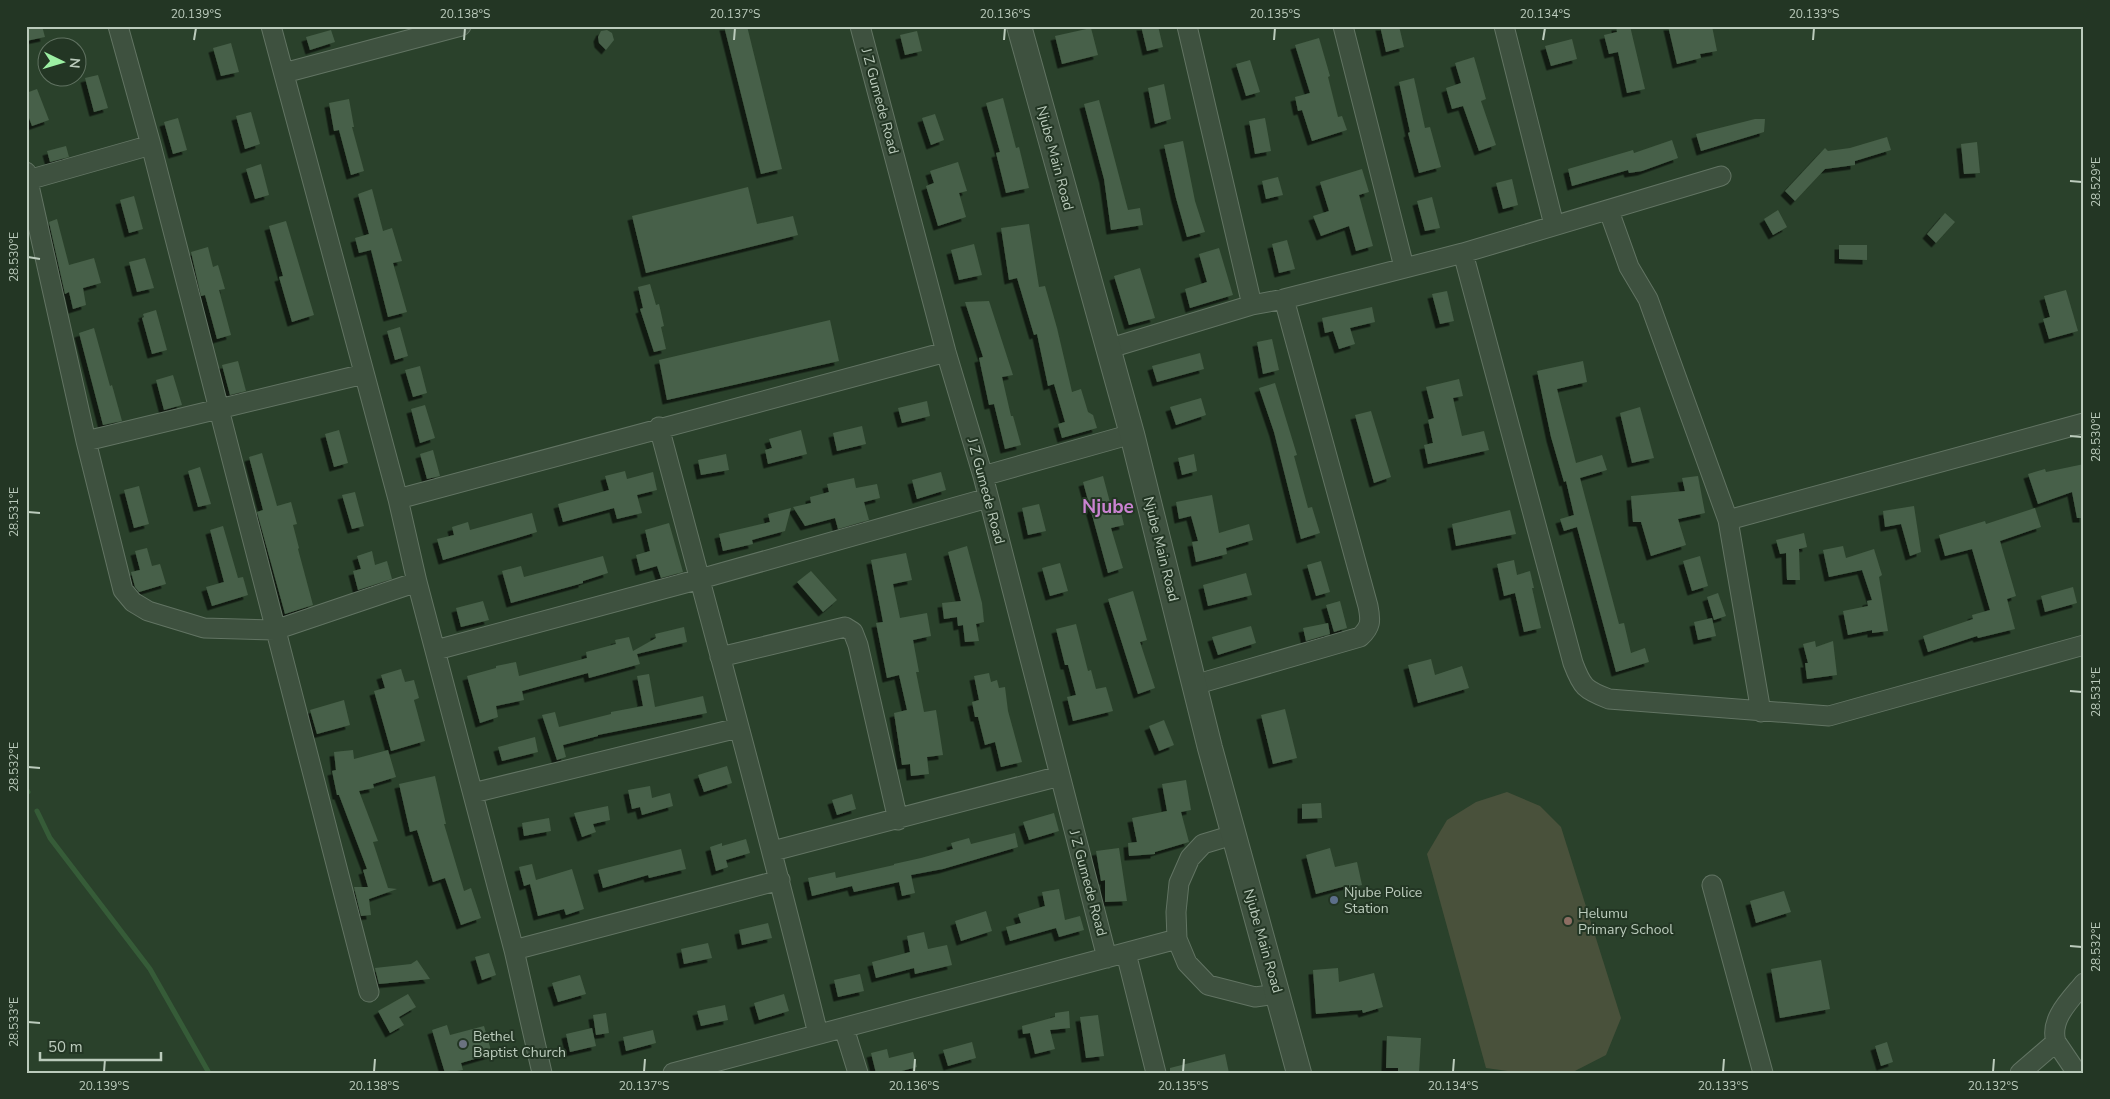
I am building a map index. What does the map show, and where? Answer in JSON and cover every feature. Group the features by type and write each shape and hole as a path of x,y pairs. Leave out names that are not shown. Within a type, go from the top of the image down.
{"street":[{"path":"118,26 152,146 369,992"},
{"path":"271,26 398,498 417,582 514,950 542,1073"},
{"path":"284,73 461,26"},
{"name":"J Z Gumede Road","path":"860,26 946,352 983,476 1107,958"},
{"name":"Njube Main Road","path":"1019,26 1132,434 1194,685 1299,1073"},
{"path":"1187,26 1252,305"},
{"path":"1343,26 1404,267"},
{"path":"1504,26 1554,225"},
{"path":"152,146 27,176 86,442 123,590 134,602 148,612 204,628 275,630 417,582"},
{"path":"1107,349 1252,305 1284,299 1463,253 1554,225 1609,211 1721,176"},
{"path":"1609,211 1629,267 1648,299 1728,520 1762,712"},
{"path":"1463,253 1573,663 1584,686 1596,694 1609,699 1829,716 2084,646"},
{"path":"1194,685 1360,638 1369,629 1371,621 1284,299"},
{"path":"398,498 946,352"},
{"path":"86,442 364,374"},
{"path":"1728,520 2084,423"},
{"path":"659,427 738,728 773,851 818,1034"},
{"path":"983,476 1132,434"},
{"path":"436,650 700,579 988,498"},
{"path":"720,657 844,627 853,632 858,645 898,820"},
{"path":"472,793 738,728"},
{"path":"773,851 898,820 1060,776"},
{"path":"1233,834 1203,844 1190,858 1179,883 1176,912 1177,939 1188,963 1208,985 1256,997 1278,994"},
{"path":"514,950 780,880"},
{"path":"1712,885 1763,1073"},
{"path":"673,1073 1177,939"},
{"path":"1126,953 1156,1073"},
{"path":"2077,1073 2056,1042 2053,1033 2056,1022 2084,983"},
{"path":"844,1028 858,1073"},
{"path":"2020,1073 2056,1042"}],"green space":[{"path":"1507,792 1540,806 1561,827 1621,1018 1606,1055 1571,1073 1522,1073 1486,1068 1427,854 1447,820 1476,802"}],"building":[{"path":"26,26 42,26 45,37 26,41"},
{"path":"724,26 747,26 782,169 761,174"},
{"path":"1141,26 1158,26 1163,47 1147,51"},
{"path":"1380,26 1399,26 1404,47 1386,52"},
{"path":"1616,26 1630,26 1645,89 1627,93 1618,52 1609,54 1604,35 1617,32"},
{"path":"1668,26 1712,26 1717,51 1700,54 1701,58 1677,64"},
{"path":"1091,28 1098,55 1062,64 1055,36"},
{"path":"331,30 335,42 310,50 306,37"},
{"path":"607,30 612,33 614,40 606,50 599,43 598,37 601,31"},
{"path":"917,31 922,51 905,55 900,35"},
{"path":"1319,38 1330,76 1328,77 1338,117 1342,116 1347,130 1312,141 1302,110 1298,111 1295,97 1310,93 1295,45"},
{"path":"1572,39 1577,59 1551,66 1545,46"},
{"path":"231,43 239,72 221,76 213,48"},
{"path":"1474,57 1486,99 1481,101 1496,145 1479,151 1463,106 1452,109 1446,88 1461,83 1455,63"},
{"path":"1250,60 1260,92 1246,96 1236,64"},
{"path":"98,75 108,108 94,112 88,88 88,77"},
{"path":"1414,78 1425,128 1430,127 1441,167 1419,173 1408,133 1410,132 1399,82"},
{"path":"1164,84 1171,119 1155,124 1148,88"},
{"path":"37,89 49,120 32,126 26,110 26,93"},
{"path":"1003,98 1016,148 1019,147 1029,188 1006,193 996,153 1000,152 986,103"},
{"path":"349,99 354,127 352,127 364,171 351,175 339,130 334,131 329,103"},
{"path":"1099,100 1128,210 1140,208 1143,225 1111,230 1104,179 1084,104"},
{"path":"251,112 260,144 245,149 236,116"},
{"path":"935,114 944,140 931,145 922,118"},
{"path":"178,118 187,150 173,154 164,122"},
{"path":"1265,118 1271,151 1255,154 1249,121"},
{"path":"1755,119 1765,119 1764,132 1701,151 1696,134"},
{"path":"1887,137 1891,150 1855,161 1855,165 1825,169 1795,201 1785,191 1825,148 1828,151 1850,148"},
{"path":"1672,140 1678,158 1642,171 1629,173 1628,170 1572,186 1568,169 1633,150 1634,153"},
{"path":"1183,141 1195,201 1205,232 1187,237 1164,145"},
{"path":"1977,142 1980,173 1964,174 1961,144"},
{"path":"66,146 69,157 50,162 47,151"},
{"path":"958,162 967,191 959,193 966,217 938,226 926,186 934,183 930,171"},
{"path":"261,164 269,195 255,199 246,169"},
{"path":"1362,169 1369,192 1359,195 1373,246 1356,251 1349,226 1321,236 1313,216 1329,211 1320,182"},
{"path":"1278,177 1283,195 1266,199 1262,181"},
{"path":"1512,179 1518,205 1503,209 1496,183"},
{"path":"748,187 757,224 793,216 798,235 646,273 632,216"},
{"path":"372,189 383,231 392,228 402,261 393,263 407,312 388,317 371,250 359,253 355,238 369,234 358,194"},
{"path":"134,196 143,229 129,233 120,200"},
{"path":"1432,197 1440,228 1425,231 1417,201"},
{"path":"1778,210 1787,227 1773,235 1764,219"},
{"path":"1945,213 1955,222 1936,243 1927,234"},
{"path":"57,219 69,265 94,258 101,283 83,288 86,305 73,309 69,292 65,294 49,222"},
{"path":"286,221 314,315 292,322 279,277 283,276 269,226"},
{"path":"1029,224 1039,287 1045,286 1072,392 1081,389 1088,412 1093,415 1097,428 1062,438 1058,424 1065,422 1054,384 1048,386 1037,334 1034,335 1017,278 1009,280 1001,228"},
{"path":"1287,240 1295,269 1279,273 1272,244"},
{"path":"974,244 982,275 959,280 951,250"},
{"path":"1839,245 1867,245 1867,260 1839,259"},
{"path":"208,247 213,267 218,265 225,289 219,290 231,335 217,339 205,295 201,296 191,252"},
{"path":"1219,248 1233,295 1190,308 1185,289 1207,282 1199,254"},
{"path":"145,258 154,288 137,292 129,262"},
{"path":"1140,268 1155,318 1129,325 1114,276"},
{"path":"650,284 656,305 659,304 664,326 661,327 666,349 654,352 640,309 643,308 638,287"},
{"path":"2066,290 2078,331 2049,339 2043,319 2050,317 2044,296"},
{"path":"1447,291 1454,321 1440,324 1432,294"},
{"path":"989,301 1013,375 1002,377 1011,416 1013,416 1021,445 1005,449 994,404 989,405 979,358 983,357 965,302"},
{"path":"1372,307 1375,322 1350,328 1355,344 1339,349 1333,331 1325,333 1322,318"},
{"path":"156,310 167,350 152,354 142,318 144,317 143,314"},
{"path":"830,320 839,361 667,400 659,360"},
{"path":"400,327 408,356 395,360 387,331"},
{"path":"94,328 122,421 103,425 79,333"},
{"path":"1272,339 1279,370 1263,374 1257,342"},
{"path":"1200,353 1204,369 1157,382 1152,366"},
{"path":"238,361 246,391 230,395 222,365"},
{"path":"1583,361 1587,382 1557,389 1576,463 1602,455 1607,470 1580,478 1619,624 1624,623 1631,653 1645,648 1649,662 1616,672 1577,527 1564,531 1560,519 1574,515 1566,481 1564,482 1551,437 1537,371"},
{"path":"420,366 427,393 413,397 405,370"},
{"path":"173,375 182,405 164,410 156,380"},
{"path":"1459,379 1463,396 1453,398 1462,436 1484,431 1489,450 1428,464 1424,445 1433,443 1428,420 1434,418 1426,387"},
{"path":"1275,383 1297,455 1294,456 1308,508 1312,507 1320,533 1301,539 1274,432 1259,388"},
{"path":"1201,398 1206,415 1176,425 1170,407"},
{"path":"927,401 930,416 902,423 898,408"},
{"path":"425,405 435,438 420,443 411,409"},
{"path":"1640,407 1654,458 1632,463 1620,413"},
{"path":"1371,411 1391,477 1374,483 1355,415"},
{"path":"862,426 866,444 837,451 833,433"},
{"path":"339,430 348,463 334,467 325,434"},
{"path":"801,430 807,454 768,464 765,450 772,448 769,439"},
{"path":"433,450 440,476 427,479 420,454"},
{"path":"262,453 277,506 291,502 297,524 293,525 298,549 313,605 285,614 257,512 263,510 249,457"},
{"path":"726,454 729,470 701,475 698,460"},
{"path":"1194,454 1197,471 1182,475 1178,458"},
{"path":"2084,464 2084,518 2077,518 2072,492 2038,504 2028,474 2045,469 2046,472"},
{"path":"200,467 211,504 198,507 188,471"},
{"path":"625,471 627,479 653,472 657,490 637,495 642,513 617,519 614,508 563,522 558,504 609,490 605,476"},
{"path":"941,472 946,490 917,499 912,480"},
{"path":"1103,476 1112,510 1120,508 1124,525 1111,528 1123,568 1108,573 1083,482"},
{"path":"1698,476 1705,513 1678,519 1686,545 1651,556 1641,522 1633,522 1631,496 1685,491 1682,478"},
{"path":"854,478 856,488 877,484 880,498 864,502 869,520 838,529 835,518 805,526 793,507 811,503 810,497 829,492 827,484"},
{"path":"139,486 149,524 134,528 124,490"},
{"path":"355,492 364,526 352,529 342,495"},
{"path":"1212,495 1219,533 1249,524 1253,540 1226,548 1227,554 1196,562 1192,542 1198,541 1191,516 1179,519 1176,502"},
{"path":"1039,504 1046,531 1028,535 1022,508"},
{"path":"1914,506 1921,552 1910,556 1901,524 1885,527 1883,511"},
{"path":"791,508 785,531 752,540 753,544 723,551 719,534 770,522 768,514"},
{"path":"2035,508 2041,527 2000,541 2016,596 2007,599 2015,629 1978,638 1977,636 1928,652 1923,636 1973,619 1972,615 1990,610 1972,549 1945,556 1939,535 1985,521 1986,524"},
{"path":"1510,510 1516,534 1456,546 1452,524"},
{"path":"532,513 537,532 443,560 437,539 454,535 452,527 468,522 470,530"},
{"path":"669,523 683,572 661,578 657,566 640,571 636,555 650,551 645,530"},
{"path":"223,526 238,578 243,577 248,595 212,606 206,587 224,582 210,530"},
{"path":"1804,533 1807,547 1799,549 1800,580 1787,580 1786,553 1780,554 1776,540"},
{"path":"967,546 982,603 984,622 976,624 979,641 965,642 963,625 958,626 957,617 944,619 942,603 961,601 948,552"},
{"path":"1843,546 1846,558 1874,549 1882,575 1879,577 1888,631 1872,633 1872,630 1848,635 1843,611 1868,606 1867,601 1872,600 1862,570 1829,577 1823,550"},
{"path":"147,548 152,566 160,564 166,584 139,592 135,587 131,572 140,570 135,551"},
{"path":"372,551 375,565 387,561 392,579 358,590 353,571 361,569 357,556"},
{"path":"906,553 912,580 893,584 900,618 927,613 931,636 913,640 919,672 916,672 924,712 936,710 943,755 927,757 929,774 911,776 910,764 902,765 894,713 907,710 899,675 887,678 876,623 883,622 871,560"},
{"path":"603,556 608,573 583,581 583,583 511,603 502,571 521,566 524,577"},
{"path":"1700,556 1708,586 1692,591 1683,561"},
{"path":"1514,560 1517,575 1530,571 1541,628 1524,632 1515,593 1504,596 1497,564"},
{"path":"1321,561 1330,592 1316,596 1307,565"},
{"path":"1060,563 1068,591 1050,596 1042,568"},
{"path":"811,571 837,600 823,612 797,582"},
{"path":"1246,573 1252,595 1208,606 1203,585"},
{"path":"2073,587 2077,603 2045,612 2041,596"},
{"path":"1133,591 1147,640 1140,642 1155,688 1138,694 1108,599"},
{"path":"1718,593 1726,616 1714,620 1707,597"},
{"path":"483,601 489,620 461,627 456,608"},
{"path":"1340,601 1347,628 1334,632 1326,605"},
{"path":"1712,618 1716,636 1698,640 1694,622"},
{"path":"1328,623 1330,634 1306,641 1303,628"},
{"path":"1076,624 1088,671 1091,670 1096,689 1106,687 1113,711 1073,721 1067,697 1076,695 1068,665 1065,665 1056,629"},
{"path":"1251,626 1256,643 1218,655 1212,637"},
{"path":"684,627 687,642 637,654 640,664 589,678 588,673 522,691 524,700 496,706 498,717 480,723 467,676 496,668 496,666 516,662 519,676 587,658 586,652 616,644 615,640 629,637 633,651 656,638 655,634"},
{"path":"1815,641 1816,647 1833,641 1837,675 1807,679 1805,663 1808,663 1803,644"},
{"path":"1431,659 1435,675 1462,666 1469,688 1418,703 1408,665"},
{"path":"401,669 405,682 414,680 419,698 414,700 425,741 391,751 374,691 385,688 381,675"},
{"path":"989,673 991,682 997,680 999,688 1005,687 1008,711 1022,762 1001,767 995,742 985,745 972,702 979,700 974,676"},
{"path":"649,674 655,707 703,696 707,713 598,735 563,745 566,757 557,760 542,715 555,712 559,727 611,714 611,712 643,706 637,676"},
{"path":"344,700 350,725 317,734 310,710"},
{"path":"1285,709 1297,758 1273,764 1261,715"},
{"path":"1164,720 1174,745 1159,751 1149,726"},
{"path":"535,737 538,752 502,761 498,747"},
{"path":"353,750 354,759 388,750 396,777 373,784 374,788 359,791 378,841 373,842 388,888 397,889 369,899 371,915 361,916 354,887 368,887 363,870 367,869 339,795 337,795 332,771 336,770 334,752"},
{"path":"727,766 732,783 704,792 698,775"},
{"path":"435,776 446,824 444,824 464,891 471,888 481,918 461,925 445,878 433,882 417,830 410,832 399,784"},
{"path":"1186,780 1191,810 1181,812 1189,842 1155,852 1155,854 1129,856 1128,843 1137,842 1132,818 1167,811 1162,784"},
{"path":"650,786 652,798 670,793 673,806 642,815 640,807 632,809 628,790"},
{"path":"852,794 856,809 837,815 832,800"},
{"path":"1321,803 1322,818 1302,819 1302,804"},
{"path":"608,806 610,820 593,824 596,832 582,837 574,813"},
{"path":"1054,813 1059,831 1029,840 1023,822"},
{"path":"549,818 551,831 524,836 522,823"},
{"path":"1015,833 1018,847 943,869 911,875 915,893 902,896 899,882 854,892 852,886 812,896 808,878 835,872 836,878 953,849 951,843 969,838 971,844"},
{"path":"746,839 750,853 726,860 728,867 716,871 710,847 722,843 722,846"},
{"path":"1119,848 1127,901 1105,902 1105,880 1101,881 1096,851"},
{"path":"1330,848 1335,867 1357,862 1362,885 1349,888 1349,885 1316,894 1306,855"},
{"path":"681,849 686,869 649,878 648,875 603,888 598,870"},
{"path":"532,864 536,880 572,869 584,909 566,915 564,909 538,916 530,884 524,886 519,867"},
{"path":"1059,889 1065,920 1080,916 1084,930 1059,937 1056,928 1010,941 1006,927 1021,923 1018,914 1045,906 1042,892"},
{"path":"1784,891 1791,912 1756,923 1750,901"},
{"path":"986,911 992,931 961,941 955,921"},
{"path":"768,923 772,938 742,945 739,930"},
{"path":"924,932 928,949 947,945 952,965 915,974 914,968 876,978 872,962 910,952 907,936"},
{"path":"708,943 712,958 684,964 681,949"},
{"path":"489,953 496,975 482,980 475,957"},
{"path":"417,960 430,979 379,984 375,968 411,964"},
{"path":"1821,960 1830,1009 1780,1018 1771,969"},
{"path":"1338,968 1339,982 1374,973 1383,1007 1363,1013 1362,1010 1316,1014 1313,970"},
{"path":"860,974 864,991 838,997 834,980"},
{"path":"580,975 586,994 558,1002 552,983"},
{"path":"408,994 416,1007 399,1017 404,1025 390,1033 378,1011"},
{"path":"784,994 789,1011 759,1020 754,1003"},
{"path":"725,1005 728,1020 701,1026 697,1011"},
{"path":"1069,1011 1070,1028 1050,1030 1055,1049 1035,1054 1030,1033 1023,1034 1022,1026 1055,1017 1055,1013"},
{"path":"606,1013 609,1033 596,1035 593,1015"},
{"path":"1098,1015 1104,1056 1086,1058 1080,1017"},
{"name":"Bethel Baptist Church","path":"447,1025 450,1035 484,1026 492,1054 461,1063 463,1070 445,1073 432,1030"},
{"path":"592,1028 596,1046 570,1052 566,1034"},
{"path":"653,1030 656,1043 626,1051 623,1037"},
{"path":"1387,1036 1421,1038 1419,1073 1398,1073 1398,1068 1386,1068"},
{"path":"972,1042 976,1058 948,1066 943,1050"},
{"path":"1887,1042 1893,1062 1881,1066 1875,1046"},
{"path":"887,1049 889,1058 913,1052 917,1067 894,1073 876,1073 871,1053"},
{"path":"1225,1054 1229,1073 1170,1073 1170,1068"}],"waterway":[{"path":"26,788 28,792"},
{"path":"37,811 50,838 150,969 209,1073"}],"place":[{"name":"Njube Police Station","path":"1334,900"},
{"name":"Helumu Primary School","path":"1568,921"},
{"name":"Bethel Baptist Church","path":"463,1044"}],"district":[{"name":"Njube","path":"1108,507"}]}
